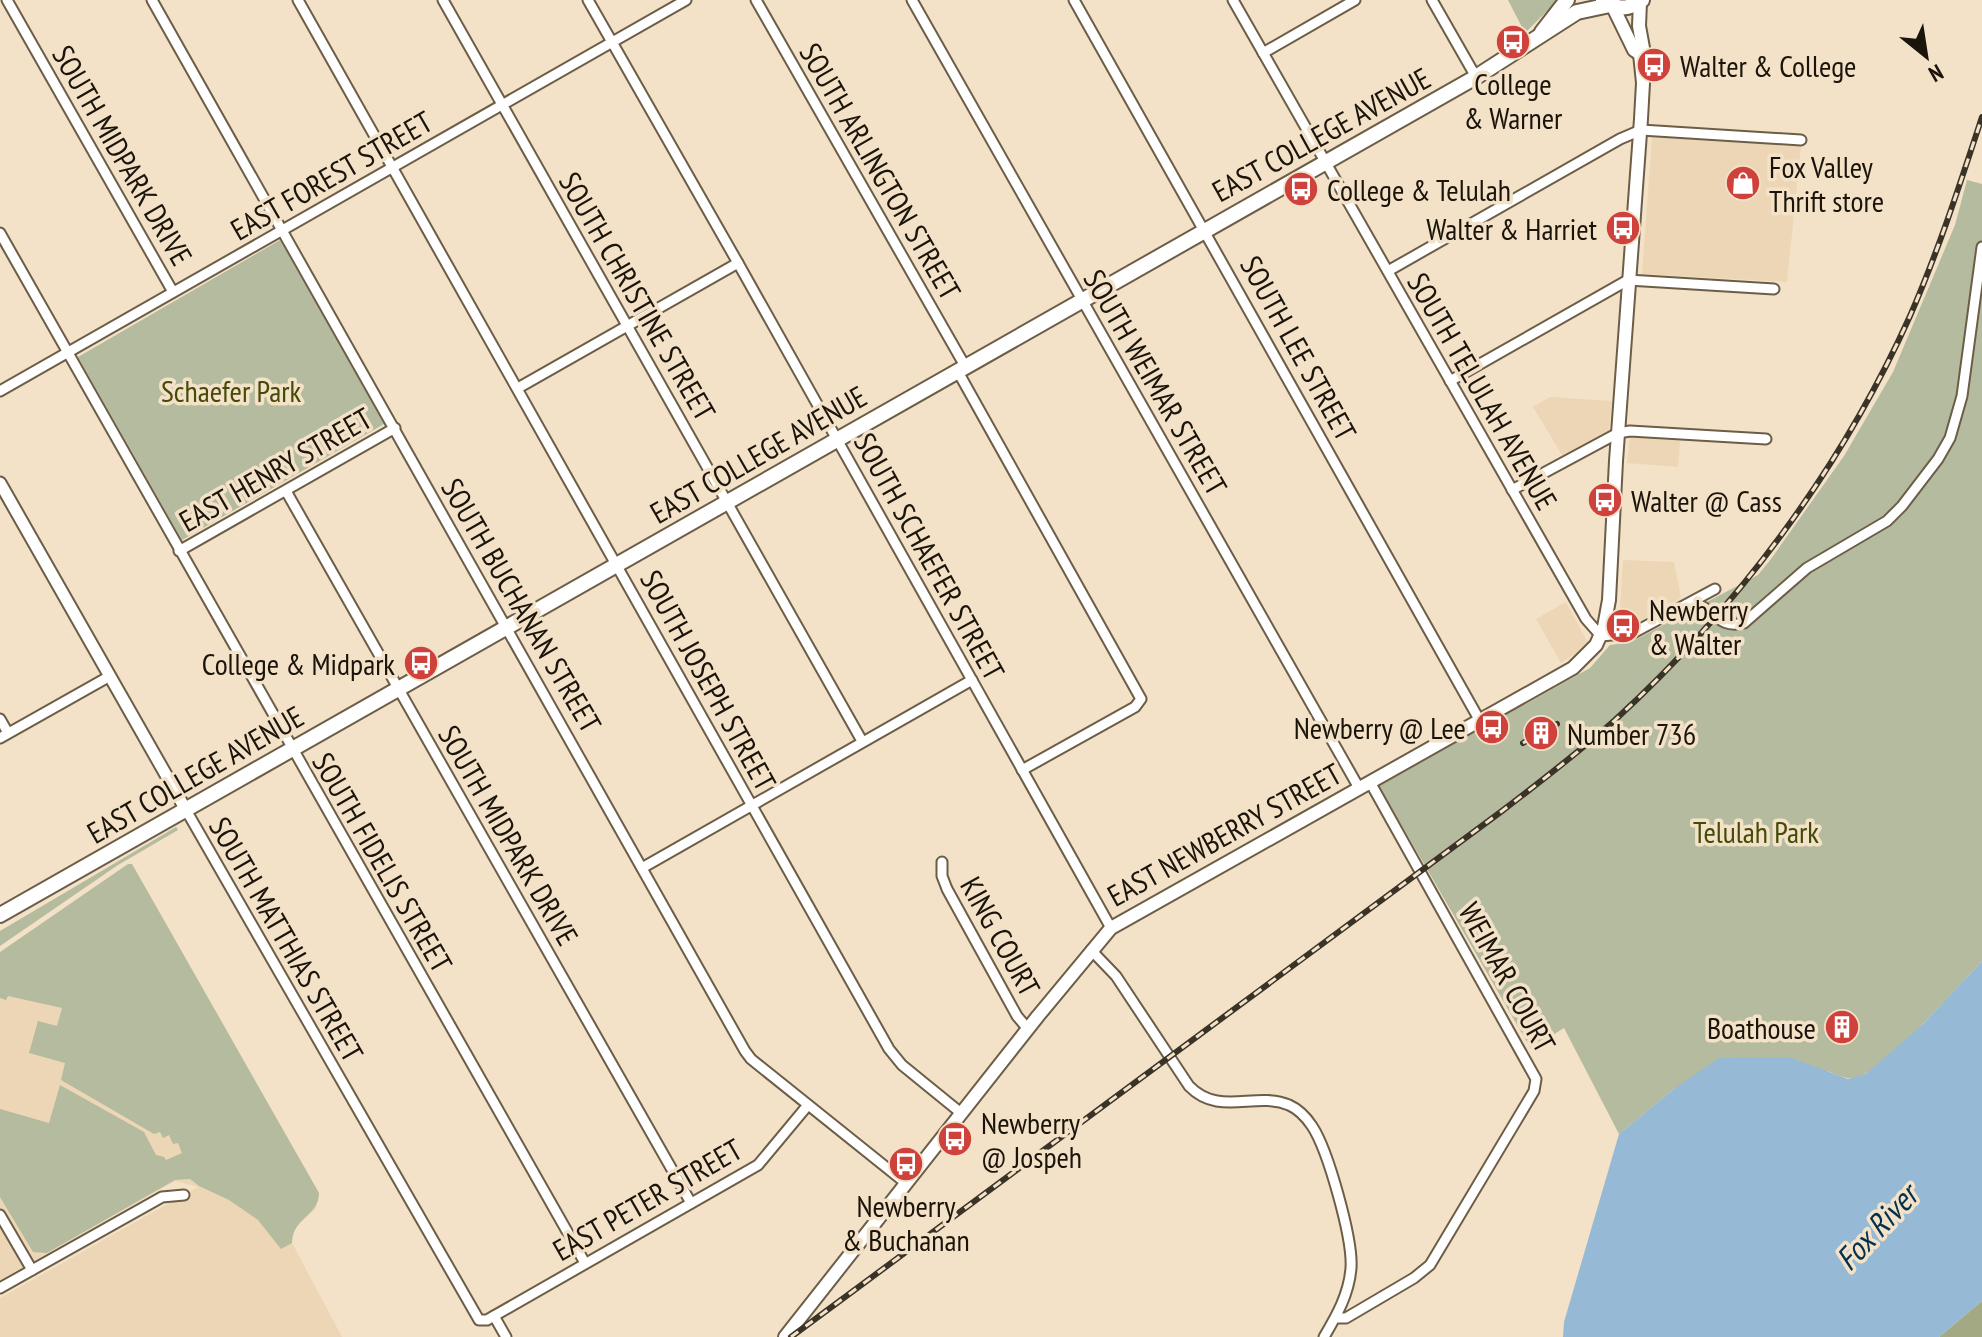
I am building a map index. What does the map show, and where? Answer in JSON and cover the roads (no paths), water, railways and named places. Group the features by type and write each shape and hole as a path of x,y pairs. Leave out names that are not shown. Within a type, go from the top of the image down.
{"main road":[{"name":"EAST COLLEGE AVENUE","path":"1539,36 1567,0"},
{"name":"EAST COLLEGE AVENUE","path":"0,915 1476,77 1584,9 1609,4 1629,7 1641,1"},
{"path":"1601,636 1613,560 1618,433 1641,130 1641,1"},
{"path":"1609,4 1626,29 1634,50 1640,54"},
{"name":"EAST NEWBERRY STREET","path":"785,1337 1111,928 1573,668 1587,657 1601,636"}],"street":[{"name":"SOUTH MIDPARK DRIVE","path":"7,0 173,292"},
{"name":"SOUTH BUCHANAN STREET","path":"152,0 745,1051 907,1184"},
{"name":"SOUTH JOSEPH STREET","path":"298,0 896,1059 961,1113"},
{"name":"SOUTH CHRISTINE STREET","path":"443,0 862,741"},
{"name":"SOUTH SCHAEFER STREET","path":"588,0 1111,928"},
{"name":"EAST FOREST STREET","path":"0,391 686,0"},
{"name":"SOUTH ARLINGTON STREET","path":"756,0 1140,694 1140,703 1022,770"},
{"name":"SOUTH WEIMAR STREET","path":"912,0 1082,300 1365,785"},
{"name":"SOUTH LEE STREET","path":"1074,0 1480,721"},
{"name":"SOUTH TELULAH AVENUE","path":"1233,0 1578,607 1601,636"},
{"path":"1263,53 1355,0"},
{"path":"1432,0 1476,77"},
{"path":"1388,271 1641,130 1801,140"},
{"name":"SOUTH FIDELIS STREET","path":"0,233 585,1263"},
{"path":"1687,603 1702,606 1720,621 1732,625 1744,623 1796,576 1868,534 1902,506 1950,438 1962,396 1982,247"},
{"path":"518,388 738,263"},
{"path":"1450,381 1628,280 1774,289"},
{"name":"EAST HENRY STREET","path":"179,551 395,428"},
{"path":"1512,490 1618,433 1630,431 1766,439"},
{"name":"SOUTH MATTHIAS STREET","path":"0,483 445,1264 479,1320 494,1316"},
{"name":"SOUTH MIDPARK DRIVE","path":"286,491 691,1203"},
{"path":"1601,636 1633,633 1715,589"},
{"path":"0,719 4,736 110,676"},
{"path":"642,868 972,680"},
{"name":"WEIMAR COURT","path":"1336,1318 1346,1318 1414,1278 1430,1265 1534,1091 1536,1079 1365,785"},
{"name":"KING COURT","path":"942,862 942,876 947,889 1017,1016 1028,1029"},
{"path":"1091,950 1116,976 1197,1094 1222,1102 1282,1103 1300,1112 1313,1128 1350,1242 1349,1283 1336,1318 1324,1337"},
{"name":"EAST PETER STREET","path":"494,1316 758,1165 808,1105"},
{"path":"0,1288 162,1197 184,1195"},
{"path":"0,1215 32,1270"},
{"path":"494,1316 506,1337"}],"water":[{"name":"Fox River","path":"1982,961 1982,1301 1939,1337 1563,1337 1564,1322 1619,1134 1675,1088 1719,1058 1789,1057 1848,1079 1866,1074 1923,1024"}],"railway":[{"path":"791,1337 1502,811 1601,732 1660,676 1703,631 1783,533 1852,428 1910,316 1982,117"},
{"path":"1523,743 1557,724"}],"place":[{"name":"College & Warner","path":"1513,42"},
{"name":"Walter & College","path":"1654,65"},
{"name":"Fox Valley Thrift store","path":"1743,183"},
{"name":"College & Telulah","path":"1301,189"},
{"name":"Walter & Harriet","path":"1623,228"},
{"name":"Walter @ Cass","path":"1605,500"},
{"name":"Newberry & Walter","path":"1623,626"},
{"name":"College & Midpark","path":"421,663"},
{"name":"Newberry @ Lee","path":"1492,727"},
{"name":"Number 736","path":"1541,733"},
{"name":"Boathouse","path":"1842,1027"},
{"name":"Newberry @ Jospeh","path":"955,1139"},
{"name":"Newberry & Buchanan","path":"906,1164"}],"park label":[{"name":"Schaefer Park","path":"231,390"},
{"name":"Telulah Park","path":"1756,831"}]}
